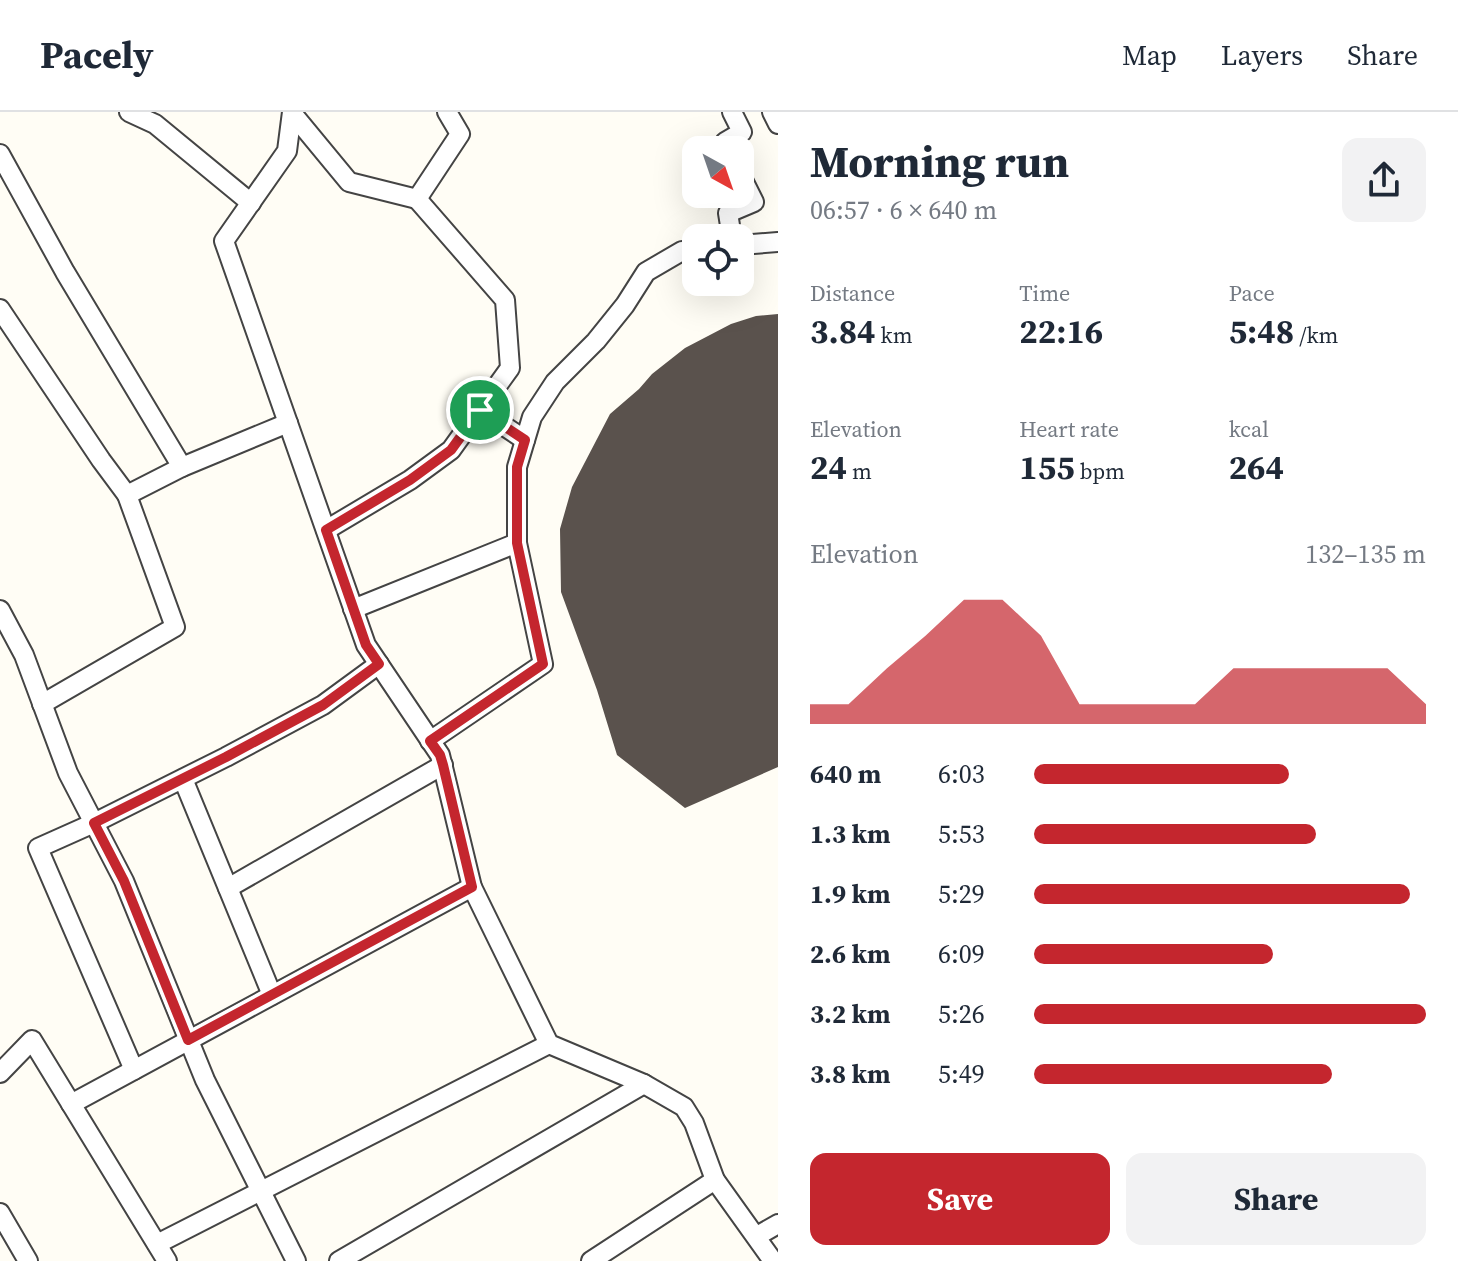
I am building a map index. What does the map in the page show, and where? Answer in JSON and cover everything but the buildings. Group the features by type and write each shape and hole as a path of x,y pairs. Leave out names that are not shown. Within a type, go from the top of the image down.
{"street":[{"path":"129,112 155,124 251,203"},
{"path":"417,199 460,134 447,112"},
{"path":"732,112 742,132 735,136"},
{"path":"772,112 778,124"},
{"path":"292,113 287,151 224,241 366,645 440,755 472,887 549,1044 644,1084 684,1107 694,1123 715,1180 773,1261"},
{"path":"292,113 349,182 417,199 505,300 510,368 451,450 410,480 326,530"},
{"path":"0,154 65,272 182,467"},
{"path":"730,224 728,213 740,208"},
{"path":"754,244 778,242"},
{"path":"430,741 543,664 517,543 517,467 532,417 555,382 596,341 625,305 646,272 682,251"},
{"path":"0,309 127,495 175,627 42,704"},
{"path":"480,410 525,440"},
{"path":"127,495 182,467 288,423"},
{"path":"353,609 517,543"},
{"path":"0,610 24,655 68,773 124,881 205,1080 296,1261"},
{"path":"134,1070 38,848 183,779 323,705 379,664"},
{"path":"228,888 443,765"},
{"path":"183,779 272,995"},
{"path":"71,1104 472,887"},
{"path":"1,1070 32,1040 163,1256 260,1190 549,1044"},
{"path":"339,1261 644,1084"},
{"path":"591,1261 715,1180"},
{"path":"0,1213 28,1261"},
{"path":"757,1236 778,1224"}],"route":[{"path":"480,410 525,440 517,467 517,543 543,664 430,741 443,765 472,887 188,1040 124,881 94,823 323,705 379,664 366,645 326,530 410,480 451,450 480,410"}]}
